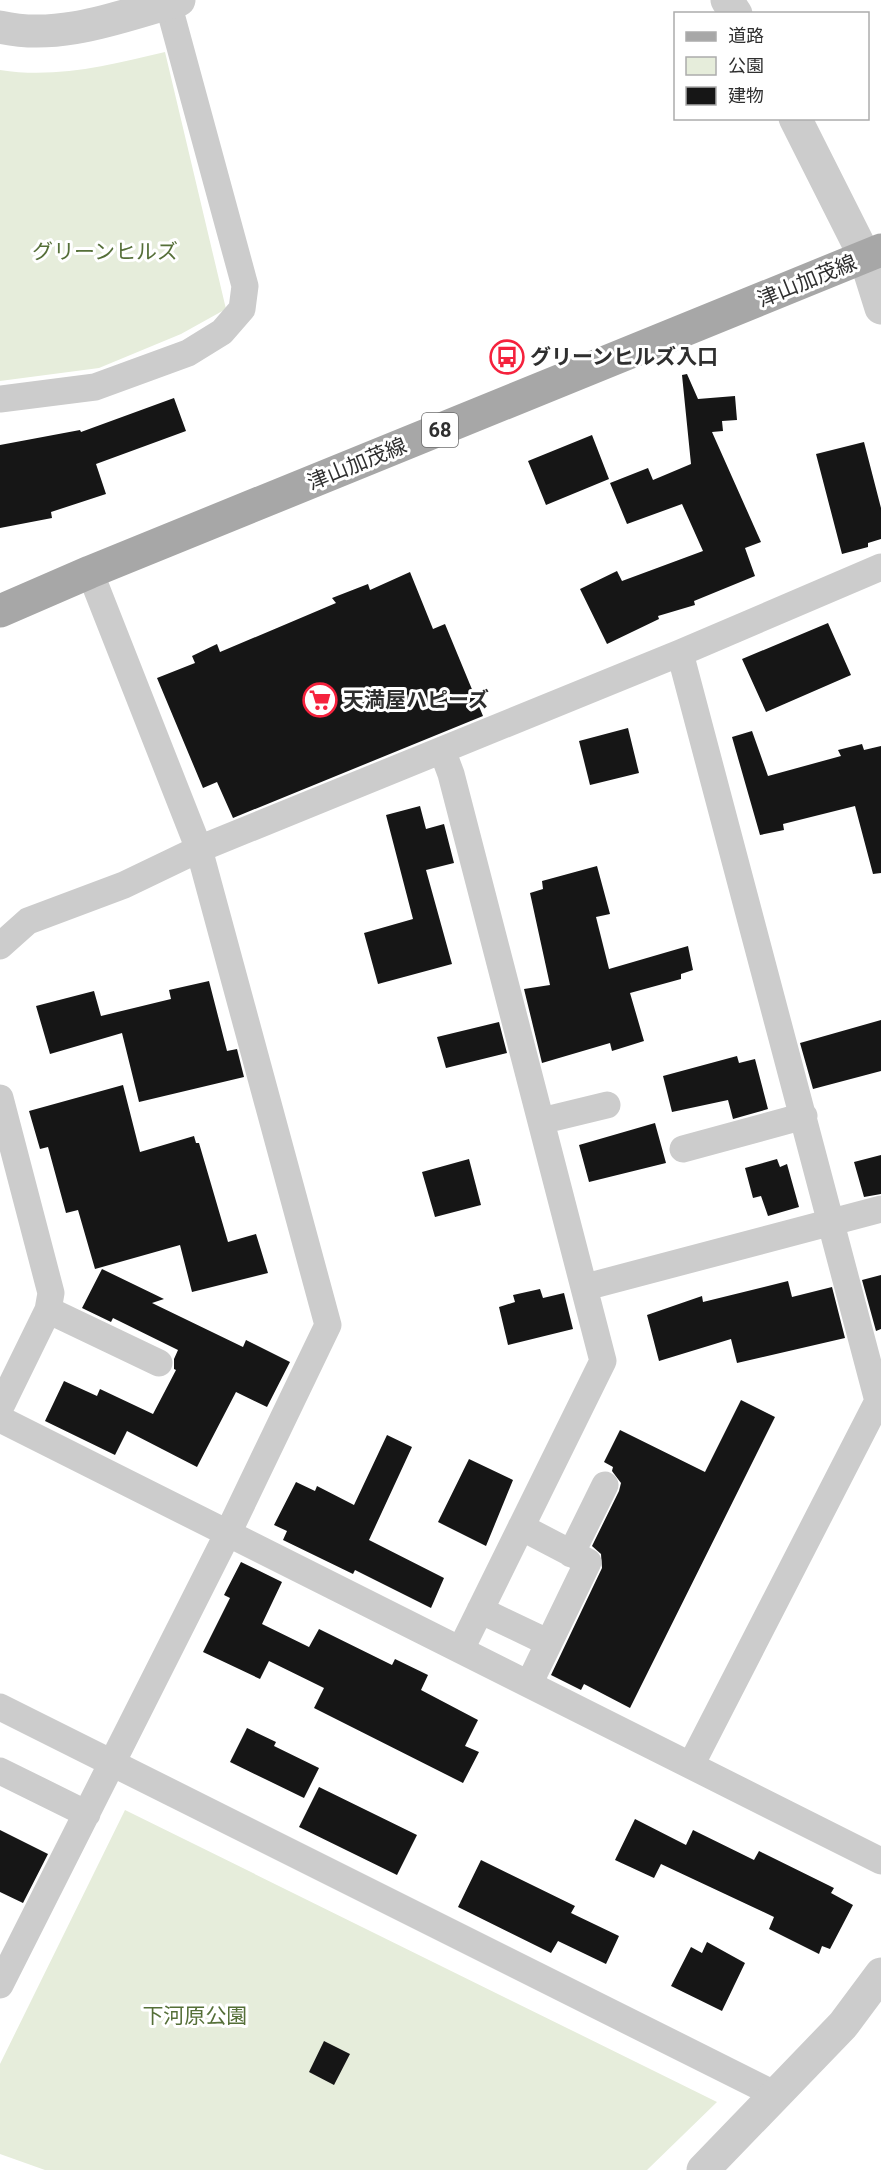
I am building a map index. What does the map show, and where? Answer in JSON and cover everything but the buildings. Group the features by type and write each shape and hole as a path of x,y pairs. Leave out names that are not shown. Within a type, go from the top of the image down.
{"main road":[{"name":"津山加茂線","path":"0,611 90,572 873,254"}],"street":[{"path":"0,27 24,33 83,27 173,2 245,286 242,309 222,332 188,353 95,387 0,399"},
{"path":"796,120 873,254 881,308"},
{"path":"0,946 28,921 124,885 199,849 680,653 881,567"},
{"path":"0,1985 228,1533 328,1325 199,849 90,572"},
{"path":"680,653 878,1401 691,1765"},
{"path":"442,750 451,774 586,1287 603,1361 461,1649"},
{"path":"0,1098 51,1293 48,1310 0,1408"},
{"path":"541,1121 607,1105"},
{"path":"683,1149 804,1116"},
{"path":"586,1287 881,1209"},
{"path":"48,1310 159,1363"},
{"path":"0,1419 881,1861"},
{"path":"571,1554 605,1485"},
{"path":"521,1527 588,1562 529,1684"},
{"path":"480,1610 549,1643"},
{"path":"0,1707 777,2095"},
{"path":"0,1771 87,1814"},
{"path":"703,2170 843,2025 881,1974"}],"green space":[{"name":"グリーンヒルズ","path":"165,52 226,309 181,334 99,368 0,381 0,70 62,72 103,66"},
{"name":"下河原公園","path":"125,1810 717,2102 647,2170 45,2170 0,2154 0,2064"}],"place":[{"name":"グリーンヒルズ入口","path":"507,357"},
{"name":"天満屋ハピーズ","path":"320,700"}]}
